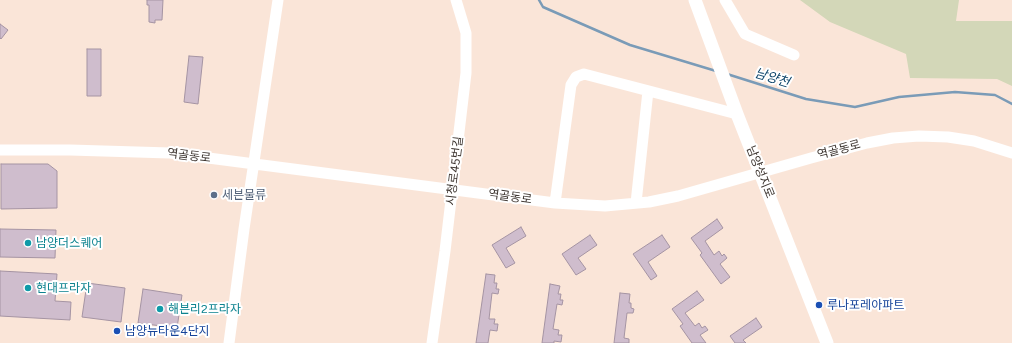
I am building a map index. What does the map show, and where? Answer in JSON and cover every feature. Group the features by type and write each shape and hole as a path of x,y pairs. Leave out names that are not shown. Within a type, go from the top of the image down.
{"main road":[{"name":"남양성지로","path":"694,0 827,343"}],"street":[{"path":"229,343 253,164 278,0"},
{"name":"시청로45번길","path":"432,343 453,189 466,73 466,33 456,0"},
{"path":"725,0 745,34 794,55"},
{"path":"555,203 571,85 576,77 584,74 738,114"},
{"path":"636,203 648,91"},
{"name":"역골동로","path":"0,150 70,150 170,153 555,203 598,206 636,203 678,196 873,141 905,136 934,136 961,139 989,145 1012,153"}],"green space":[{"path":"800,0 959,0 956,21 1012,21 1012,86 997,79 910,78 906,54 830,22"}],"building":[{"path":"147,0 163,0 162,20 155,20 155,23 149,22 149,5 147,5"},
{"path":"0,24 8,30 1,39 0,38"},
{"path":"87,49 101,49 101,96 87,96"},
{"path":"189,56 203,57 198,104 184,102"},
{"path":"1,164 48,164 57,171 57,208 1,209"},
{"path":"717,219 723,228 705,241 714,255 719,251 722,256 724,254 727,258 720,264 730,277 721,284 700,255 702,253 691,238"},
{"path":"521,227 526,236 506,248 515,263 506,268 492,245"},
{"name":"남양더스퀘어","path":"0,229 56,230 55,258 0,257"},
{"path":"590,235 597,245 578,258 586,269 576,275 562,254"},
{"path":"662,235 670,247 648,262 657,276 651,280 633,254"},
{"name":"현대프라자","path":"0,271 57,274 55,301 71,302 70,320 0,316"},
{"path":"486,274 495,275 494,283 497,283 496,289 499,289 498,294 492,293 489,319 495,319 494,324 498,324 497,331 490,330 488,343 476,343"},
{"path":"87,283 125,288 121,322 82,317"},
{"path":"550,284 560,286 558,294 561,294 560,300 563,300 562,305 557,304 553,329 559,330 558,335 562,335 561,342 554,341 554,343 542,343"},
{"name":"해븐리2프라자","path":"143,289 182,295 177,328 138,323"},
{"path":"697,291 704,300 685,313 695,326 699,323 702,328 705,326 708,330 700,335 706,343 692,343 680,326 683,324 672,309"},
{"path":"620,293 630,294 629,303 631,303 631,308 634,309 633,313 627,313 624,338 629,339 629,343 614,343"},
{"path":"756,318 762,327 743,340 746,343 735,343 730,336"}],"waterway":[{"name":"남양천","path":"539,0 543,7 630,45 716,71"},
{"name":"남양천","path":"727,74 806,99 855,107 899,97 955,92 995,95 1012,104"}],"place":[{"name":"세븐물류","path":"214,195"},
{"name":"남양더스퀘어","path":"28,243"},
{"name":"현대프라자","path":"28,288"},
{"name":"루나포레아파트","path":"819,305"},
{"name":"해븐리2프라자","path":"160,309"},
{"name":"남양뉴타운4단지","path":"117,331"}]}
